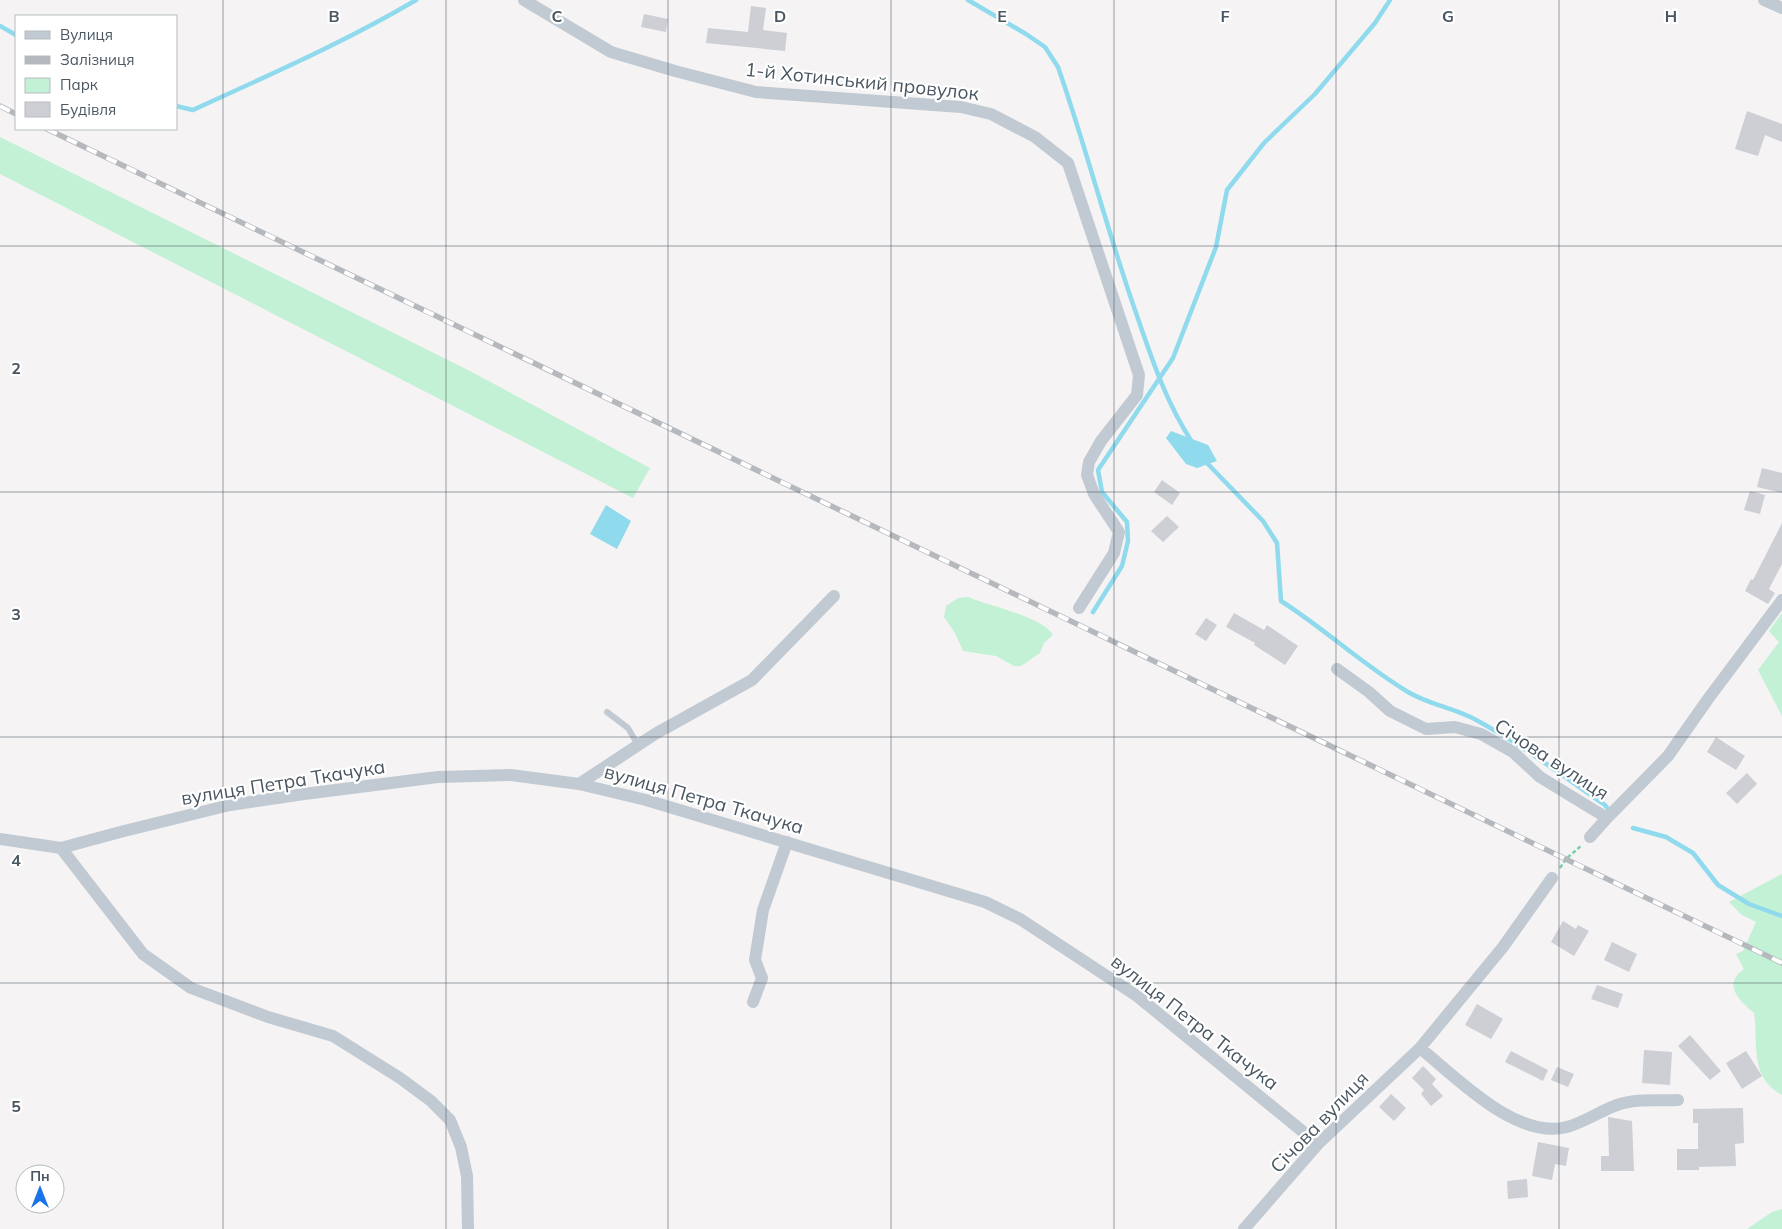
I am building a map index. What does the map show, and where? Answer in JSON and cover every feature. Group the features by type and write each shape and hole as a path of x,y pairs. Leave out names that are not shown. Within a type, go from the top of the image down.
{"street":[{"name":"1-й Хотинський провулок","path":"524,0 611,52 756,92 961,107 991,114 1035,137 1068,164 1139,375 1137,395 1101,441 1089,462 1087,475 1094,494 1119,532 1114,553 1079,608"},
{"path":"1764,0 1782,8"},
{"path":"579,784 638,745 752,680 834,596"},
{"name":"Січова вулиця","path":"1337,668 1369,692 1390,711 1426,729 1455,727 1481,734 1513,752 1540,777 1607,818 1668,756 1782,600"},
{"name":"вулиця Петра Ткачука","path":"0,838 62,848 230,805 428,778 511,776 579,784 646,800 984,902 1020,919 1137,996 1318,1144"},
{"path":"1590,838 1607,818"},
{"path":"753,1002 762,978 755,960 764,910 787,842"},
{"path":"62,848 143,954 191,988 268,1017 332,1036 400,1078 431,1101 450,1120 461,1147 467,1176 468,1229"},
{"name":"Січова вулиця","path":"1244,1229 1318,1144 1420,1048 1503,947 1552,878"},
{"path":"1420,1048 1495,1108 1518,1122 1535,1127 1565,1128 1624,1103 1678,1100"}],"lane":[{"path":"607,712 628,728 638,745"}],"path":[{"path":"1552,878 1566,859 1590,838"}],"green space":[{"path":"0,137 468,370 650,468 633,498 0,174"},
{"path":"968,597 1027,617 1047,629 1053,635 1044,643 1040,653 1021,666 1014,666 996,656 963,651 955,633 944,617 946,606 958,598"},
{"path":"1782,613 1782,716 1758,670 1779,642 1769,631"},
{"path":"1782,874 1782,1095 1764,1079 1757,1058 1754,1013 1738,998 1734,987 1737,975 1744,969 1736,954 1743,951 1756,922 1742,915 1729,902"},
{"path":"1782,1209 1782,1229 1747,1229 1772,1212"}],"water":[{"path":"1171,431 1208,445 1217,461 1197,468 1186,464 1166,438"},
{"path":"606,505 631,521 617,549 590,534"}],"building":[{"path":"751,6 766,8 763,30 787,33 785,51 706,43 708,28 748,32"},
{"path":"644,14 668,19 666,32 641,27"},
{"path":"1747,111 1782,124 1782,142 1765,135 1758,156 1735,149"},
{"path":"1762,468 1782,473 1782,493 1757,487"},
{"path":"1162,480 1180,493 1172,505 1154,492"},
{"path":"1750,491 1765,495 1760,514 1744,510"},
{"path":"1167,516 1179,527 1163,542 1151,531"},
{"path":"1782,523 1782,564 1769,589 1775,593 1768,604 1745,591 1751,579 1753,580"},
{"path":"1234,613 1264,630 1267,625 1298,646 1285,665 1254,645 1255,643 1226,627"},
{"path":"1206,618 1217,625 1206,641 1195,634"},
{"path":"1716,737 1745,756 1736,770 1707,752"},
{"path":"1747,773 1757,784 1737,804 1726,793"},
{"path":"1563,921 1576,929 1578,925 1589,931 1574,956 1551,942"},
{"path":"1612,942 1637,954 1629,972 1604,960"},
{"path":"1597,985 1623,994 1618,1008 1591,999"},
{"path":"1477,1004 1503,1019 1491,1039 1465,1025"},
{"path":"1690,1035 1721,1071 1710,1080 1678,1046"},
{"path":"1644,1050 1672,1052 1670,1085 1642,1083"},
{"path":"1511,1051 1548,1070 1543,1081 1505,1062"},
{"path":"1746,1051 1762,1076 1742,1089 1726,1063"},
{"path":"1423,1066 1436,1079 1432,1084 1443,1096 1431,1106 1421,1094 1424,1090 1412,1078"},
{"path":"1557,1067 1574,1074 1568,1087 1551,1080"},
{"path":"1391,1094 1406,1108 1394,1121 1379,1107"},
{"path":"1743,1108 1744,1143 1735,1144 1736,1166 1699,1167 1699,1170 1677,1170 1677,1149 1698,1149 1698,1123 1693,1123 1693,1109"},
{"path":"1608,1117 1632,1121 1634,1171 1601,1171 1601,1156 1609,1156"},
{"path":"1538,1142 1569,1148 1566,1166 1555,1164 1552,1180 1532,1176"},
{"path":"1527,1179 1528,1197 1508,1199 1507,1181"}],"waterway":[{"path":"178,106 193,110 334,44 416,0"},
{"path":"968,0 1045,47 1058,67 1125,280 1159,378 1174,411 1192,442"},
{"path":"1093,612 1122,566 1128,541 1127,522 1102,492 1098,470 1173,358 1216,247 1227,190 1264,143 1315,94 1375,23 1390,0"},
{"path":"0,26 15,34"},
{"path":"1205,461 1263,521 1277,543 1281,601 1408,692 1461,713 1494,730 1605,805 1611,813"},
{"path":"1633,828 1666,837 1693,853 1718,885 1749,904 1782,916"}],"railway":[{"path":"0,106 15,114"},
{"path":"49,130 1782,963"}]}
